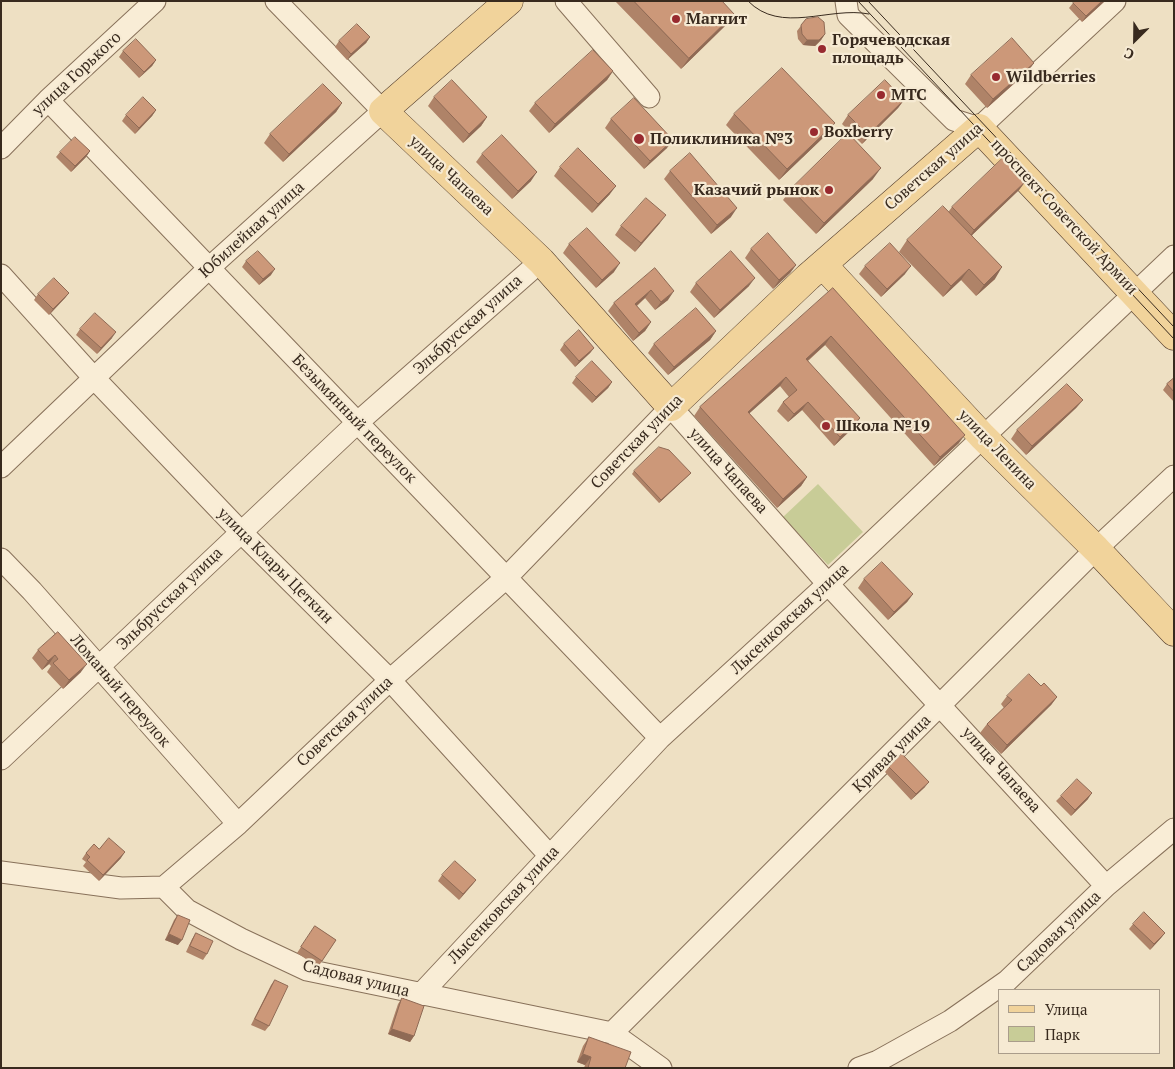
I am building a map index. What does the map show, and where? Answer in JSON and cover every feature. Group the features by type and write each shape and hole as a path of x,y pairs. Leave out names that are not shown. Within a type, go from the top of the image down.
{"main road":[{"name":"Юбилейная улица","path":"383,111 510,1"},
{"name":"улица Чапаева","path":"383,111 541,261 671,407"},
{"name":"Советская улица","path":"671,407 823,265 979,128"},
{"name":"проспект Советской Армии","path":"979,128 1174,336"},
{"name":"улица Ленина","path":"823,265 982,436 1096,550 1174,632"}],"street":[{"name":"улица Горького","path":"1,148 48,100 156,1"},
{"name":"улица Чапаева","path":"276,1 383,111"},
{"path":"566,1 649,97"},
{"name":"проспект Советской Армии","path":"846,1 848,16 954,120 979,128"},
{"name":"Советская улица","path":"979,128 1115,1"},
{"name":"Безымянный переулок","path":"48,100 660,738"},
{"name":"Юбилейная улица","path":"1,467 209,268 383,111"},
{"name":"Лысенковская улица","path":"420,995 660,738 828,584 1174,256"},
{"name":"Эльбрусская улица","path":"1,759 357,423 541,261"},
{"name":"улица Клары Цеткин","path":"1,275 93,377 241,532 390,680 550,856"},
{"name":"улица Чапаева","path":"671,407 828,584 941,704 1106,886"},
{"name":"Советская улица","path":"164,887 238,824 390,680 507,577 671,407"},
{"name":"Кривая улица","path":"612,1033 1096,550 1174,476"},
{"name":"Ломаный переулок","path":"1,559 32,590 238,824"},
{"name":"Садовая улица","path":"859,1068 878,1061 950,1021 1008,981 1106,886 1174,828"},
{"path":"1,872 121,888 164,887"},
{"name":"Садовая улица","path":"164,887 187,910 241,939 307,970 420,995 612,1033 660,1068"}],"green space":[{"path":"818,484 863,532 828,565 783,517"}],"building":[{"path":"634,1 722,1 734,14 689,58"},
{"path":"1075,1 1102,1 1086,16 1073,3"},
{"path":"818,17 824,22 825,34 819,40 807,40 802,34 801,25 806,19"},
{"path":"357,24 370,37 351,54 339,41"},
{"name":"Wildberries","path":"1012,38 1034,63 993,99 971,75"},
{"path":"136,39 156,60 144,72 123,51"},
{"path":"593,50 613,71 555,124 535,103"},
{"path":"782,68 835,123 787,169 734,114"},
{"path":"452,80 487,117 469,134 434,97"},
{"path":"885,80 904,100 868,135 848,115"},
{"path":"323,84 342,103 289,154 270,134"},
{"path":"143,97 156,110 139,128 126,115"},
{"path":"634,98 673,140 650,161 611,119"},
{"path":"848,133 881,168 824,223 791,189"},
{"path":"502,135 537,172 518,191 482,154"},
{"path":"75,137 90,151 75,166 60,152"},
{"path":"578,148 616,186 598,204 560,167"},
{"path":"690,153 737,208 717,225 670,171"},
{"path":"1003,158 1025,182 974,230 952,207"},
{"path":"646,198 666,215 641,243 621,226"},
{"path":"943,206 1002,267 984,285 969,269 951,286 907,240"},
{"path":"587,228 620,263 602,280 569,244"},
{"path":"768,233 796,265 779,280 751,249"},
{"path":"890,243 911,266 887,289 865,266"},
{"path":"258,251 275,269 263,279 246,261"},
{"path":"731,251 755,278 720,310 696,283"},
{"path":"655,268 674,291 661,302 651,290 635,304 651,322 639,333 614,303"},
{"path":"54,278 69,293 53,309 38,294"},
{"path":"833,288 965,435 940,457 831,336 806,359 860,418 840,437 808,402 794,414 783,402 797,390 786,377 748,412 807,477 783,499 700,407"},
{"path":"696,308 716,331 674,367 654,344"},
{"path":"95,313 116,332 101,348 80,329"},
{"path":"579,330 594,348 579,361 564,344"},
{"path":"592,361 612,382 596,397 576,377"},
{"path":"1174,378 1174,392 1167,384"},
{"path":"1067,384 1083,400 1032,446 1017,430"},
{"path":"659,447 669,450 691,473 661,500 634,471"},
{"path":"882,562 913,594 894,612 864,579"},
{"path":"58,632 87,664 69,680 53,663 58,659 55,655 48,661 38,650"},
{"path":"1029,674 1041,686 1044,683 1057,697 1007,745 987,724 1012,700 1007,696"},
{"path":"902,754 929,782 916,794 889,767"},
{"path":"1077,779 1092,793 1075,810 1061,796"},
{"path":"109,838 125,852 103,875 87,860 90,857 86,853 94,844 99,849"},
{"path":"455,861 476,880 463,894 442,875"},
{"path":"1144,912 1165,933 1154,944 1133,924"},
{"path":"178,915 190,920 182,940 169,934"},
{"path":"315,926 336,940 322,961 301,947"},
{"path":"196,933 213,941 207,954 190,946"},
{"path":"275,980 288,986 269,1026 255,1019"},
{"path":"402,998 424,1006 414,1036 392,1029"},
{"path":"589,1037 631,1052 625,1068 588,1068 591,1057 583,1054"}],"tram line":[{"path":"748,1 761,11 775,16 790,18 838,13 869,14"},
{"path":"858,1 1174,339"},
{"path":"868,1 1174,327"}],"place":[{"name":"Магнит","path":"676,19"},
{"name":"Горячеводская площадь","path":"822,49"},
{"name":"Wildberries","path":"996,77"},
{"name":"МТС","path":"881,95"},
{"name":"Boxberry","path":"814,132"},
{"name":"Поликлиника №3","path":"639,139"},
{"name":"Казачий рынок","path":"829,190"},
{"name":"Школа №19","path":"826,426"}]}
